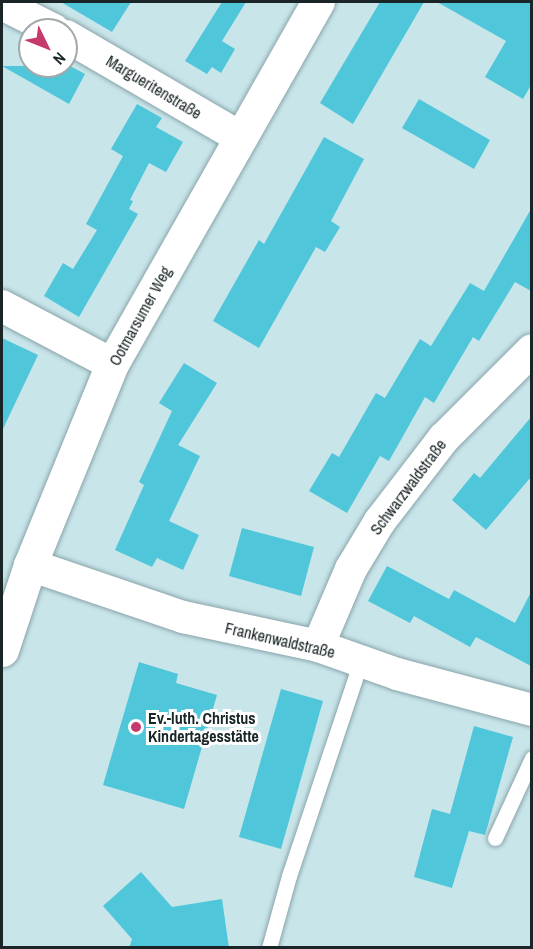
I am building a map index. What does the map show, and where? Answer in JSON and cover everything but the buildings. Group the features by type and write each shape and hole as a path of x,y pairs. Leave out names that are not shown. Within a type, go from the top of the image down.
{"street":[{"name":"Ootmarsumer Weg","path":"2,650 30,566 112,364 318,2"},
{"path":"2,4 30,18"},
{"name":"Margueritenstraße","path":"78,43 241,138"},
{"path":"2,306 112,364"},
{"name":"Schwarzwaldstraße","path":"318,646 351,569 380,521 444,438 531,350"},
{"name":"Frankenwaldstraße","path":"30,566 183,617 318,646 361,661 531,710"}],"lane":[{"path":"269,948 289,876 361,661"},
{"path":"495,838 531,758"}],"place":[{"name":"Ev.-luth. Christus Kindertagesstätte","path":"136,727"}]}
